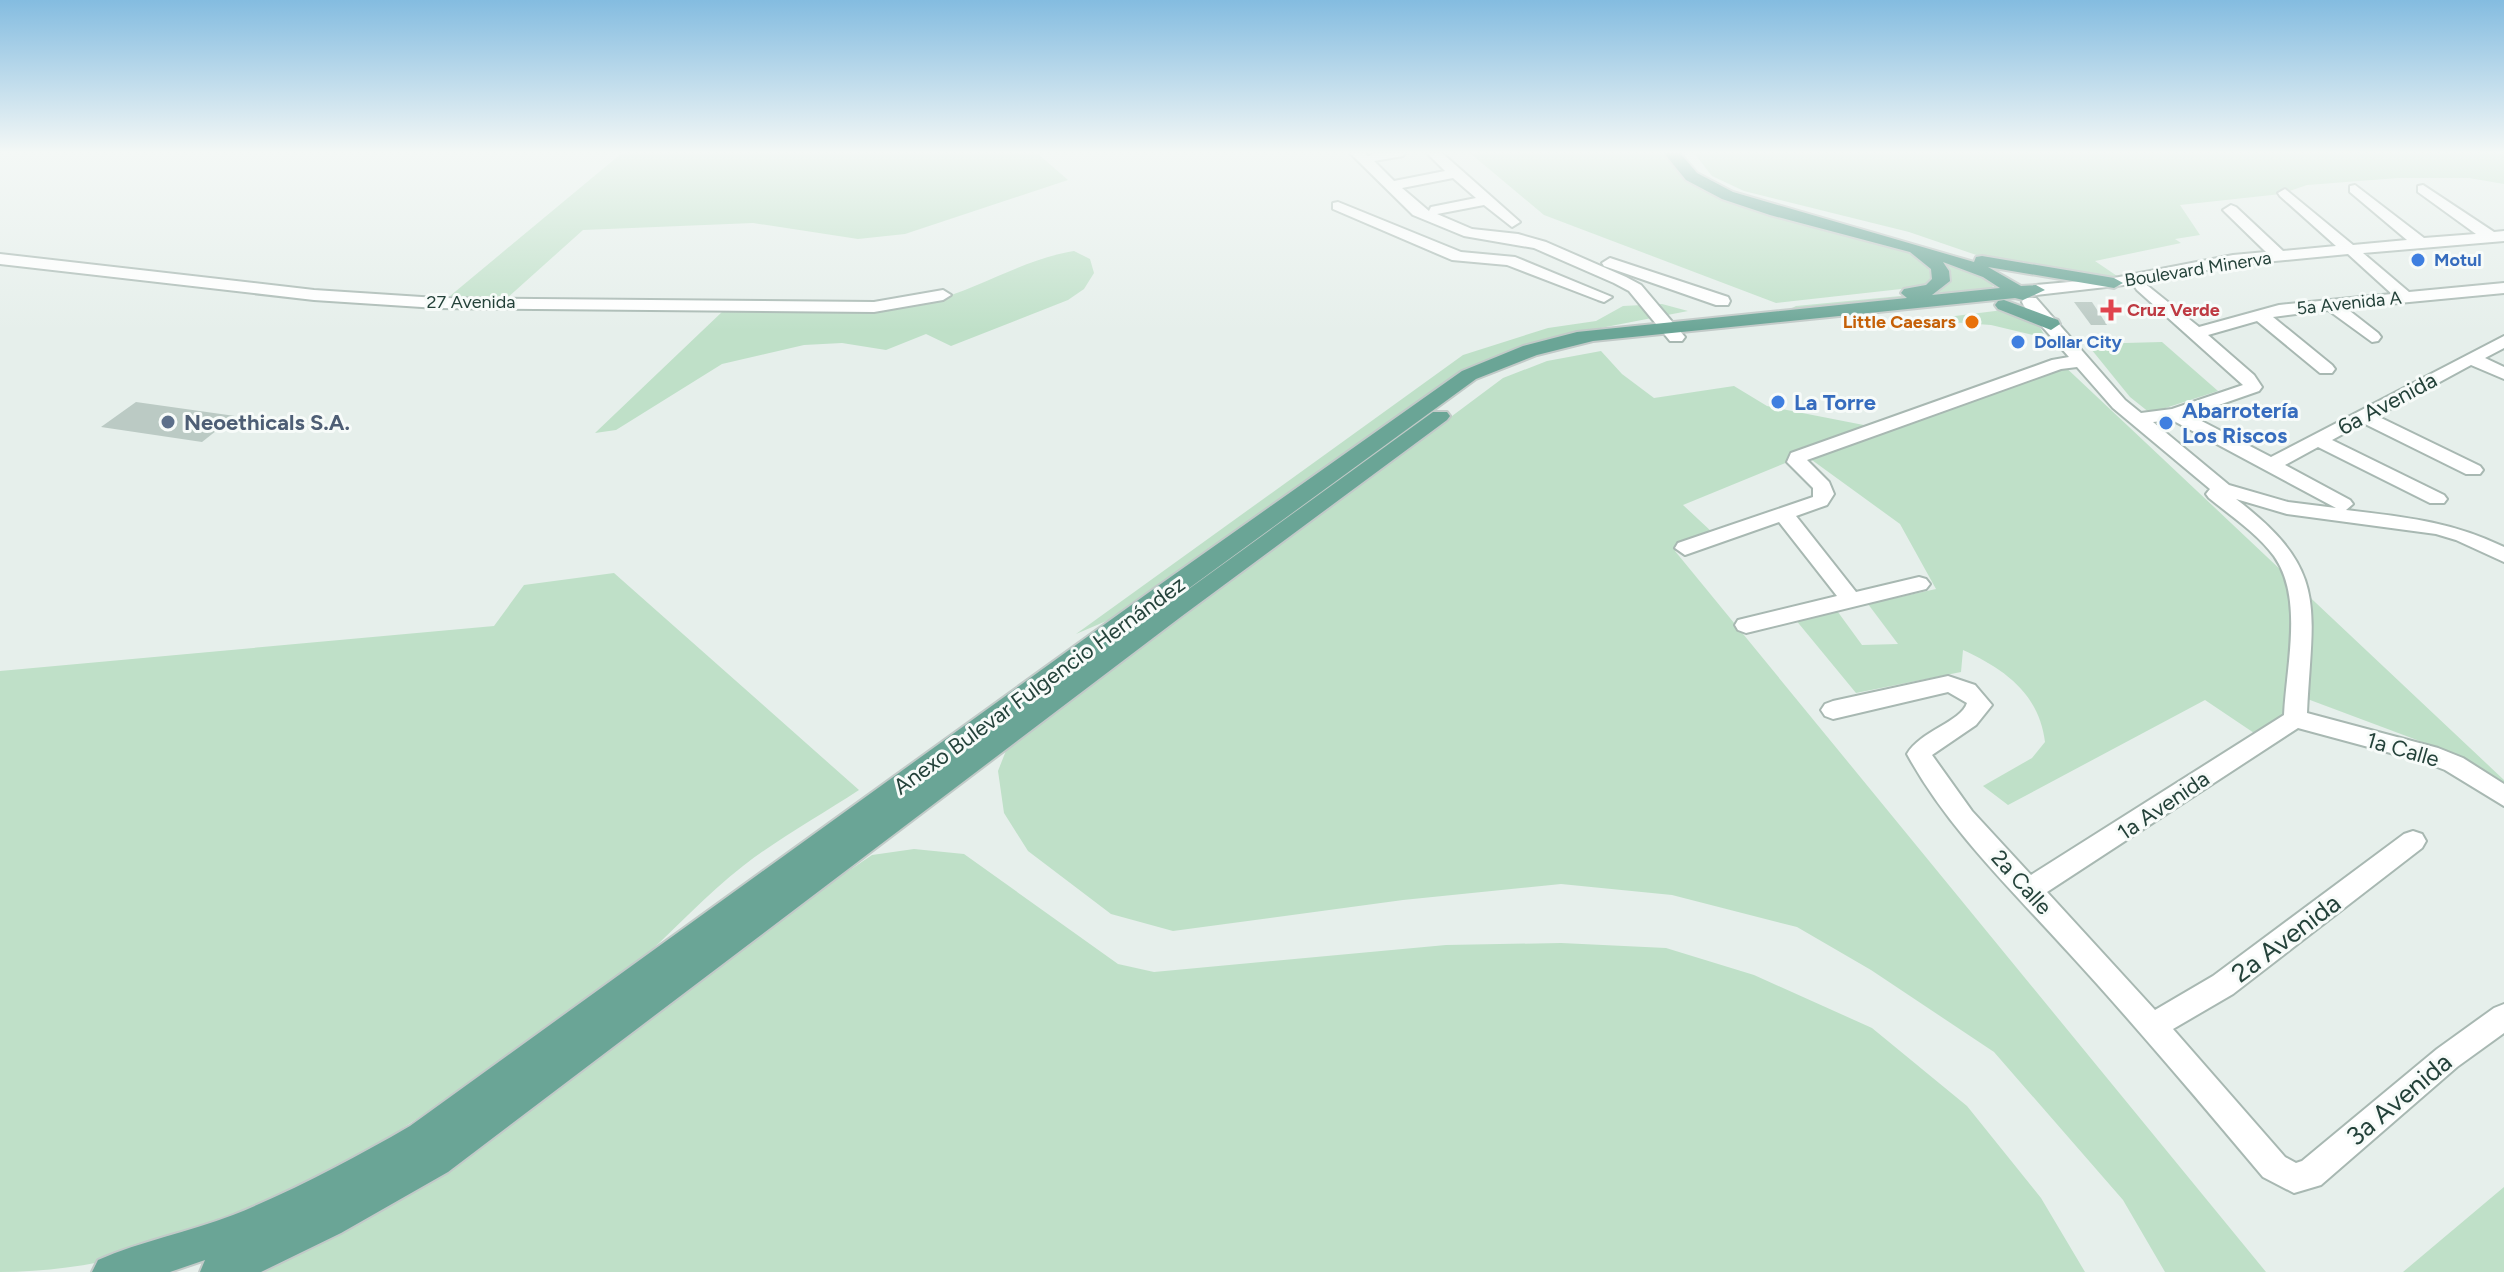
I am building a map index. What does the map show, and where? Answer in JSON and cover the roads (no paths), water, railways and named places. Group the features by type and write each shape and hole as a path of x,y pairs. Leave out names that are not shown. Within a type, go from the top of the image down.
{"main road":[{"path":"1779,212 1906,243 1954,259 1984,271 2027,298"},
{"path":"1815,212 1923,240 1982,261 2114,283"},
{"path":"1766,318 1795,305 1921,292 1941,281 1940,269 1919,253 1824,223"},
{"path":"1982,261 2027,298 2051,324"},
{"name":"Anexo Bulevar Fulgencio Hernández","path":"218,1272 275,1250 359,1208 436,1161 1174,610 1484,383 1529,363 1568,351 1665,333 1766,318 2027,298"},
{"name":"Anexo Bulevar Fulgencio Hernández","path":"110,1272 193,1248 274,1218 351,1180 422,1137 1147,605 1469,375 1516,354 1557,341 2027,298"}],"street":[{"path":"1353,212 1458,257 1509,260 1604,297"},
{"path":"1396,230 1429,212"},
{"path":"1431,212 1469,233 1553,246 1722,301"},
{"path":"1502,212 1553,246 1624,283 1625,290 1665,333"},
{"path":"2233,212 2279,256"},
{"path":"2307,212 2406,298"},
{"path":"2383,212 2420,243"},
{"path":"2459,212 2500,239"},
{"name":"Boulevard Minerva","path":"2027,298 2143,287 2209,272 2420,243 2500,239"},
{"name":"Boulevard Minerva","path":"2027,298 2199,266 2279,256 2500,239"},
{"name":"27 Avenida","path":"0,259 314,295 437,303 874,307 943,295"},
{"path":"2137,419 2175,414 2253,387 2143,287"},
{"name":"5a Avenida A","path":"2197,333 2261,316 2330,304 2504,288"},
{"path":"2027,298 2107,392 2212,491 2268,537 2286,557 2295,575 2300,601 2295,719"},
{"path":"2027,298 2069,328 2083,361"},
{"path":"2330,304 2372,337"},
{"path":"2261,316 2326,369"},
{"name":"6a Avenida","path":"2271,465 2504,341"},
{"path":"2470,358 2504,374"},
{"path":"1685,548 1820,501 1824,494 1822,486 1797,462 1798,457 2058,364 2083,361"},
{"path":"2175,414 2343,504"},
{"path":"2363,416 2473,470"},
{"path":"2318,440 2437,499"},
{"path":"2177,455 2222,489 2264,504 2436,528 2501,544"},
{"path":"1783,514 1851,600"},
{"path":"1746,625 1919,584"},
{"name":"2a Calle","path":"1833,710 1948,684 1965,689 1978,700 1980,705 1975,714 1924,746 1919,754 1963,816 2153,1026 2274,1167 2294,1178"},
{"name":"1a Calle","path":"2295,719 2430,754 2454,764 2504,796"},
{"name":"1a Avenida","path":"2029,890 2295,719"},
{"name":"2a Avenida","path":"2153,1026 2223,985 2413,841"},
{"name":"3a Avenida","path":"2294,1178 2310,1174 2447,1058 2504,1017"}],"place":[{"name":"Motul","path":"2418,260"},
{"name":"Cruz Verde","path":"2111,310"},
{"name":"Little Caesars","path":"1972,322"},
{"name":"Dollar City","path":"2018,342"},
{"name":"La Torre","path":"1778,402"},
{"name":"Neoethicals S.A.","path":"168,422"},
{"name":"Abarrotería Los Riscos","path":"2166,423"}]}
